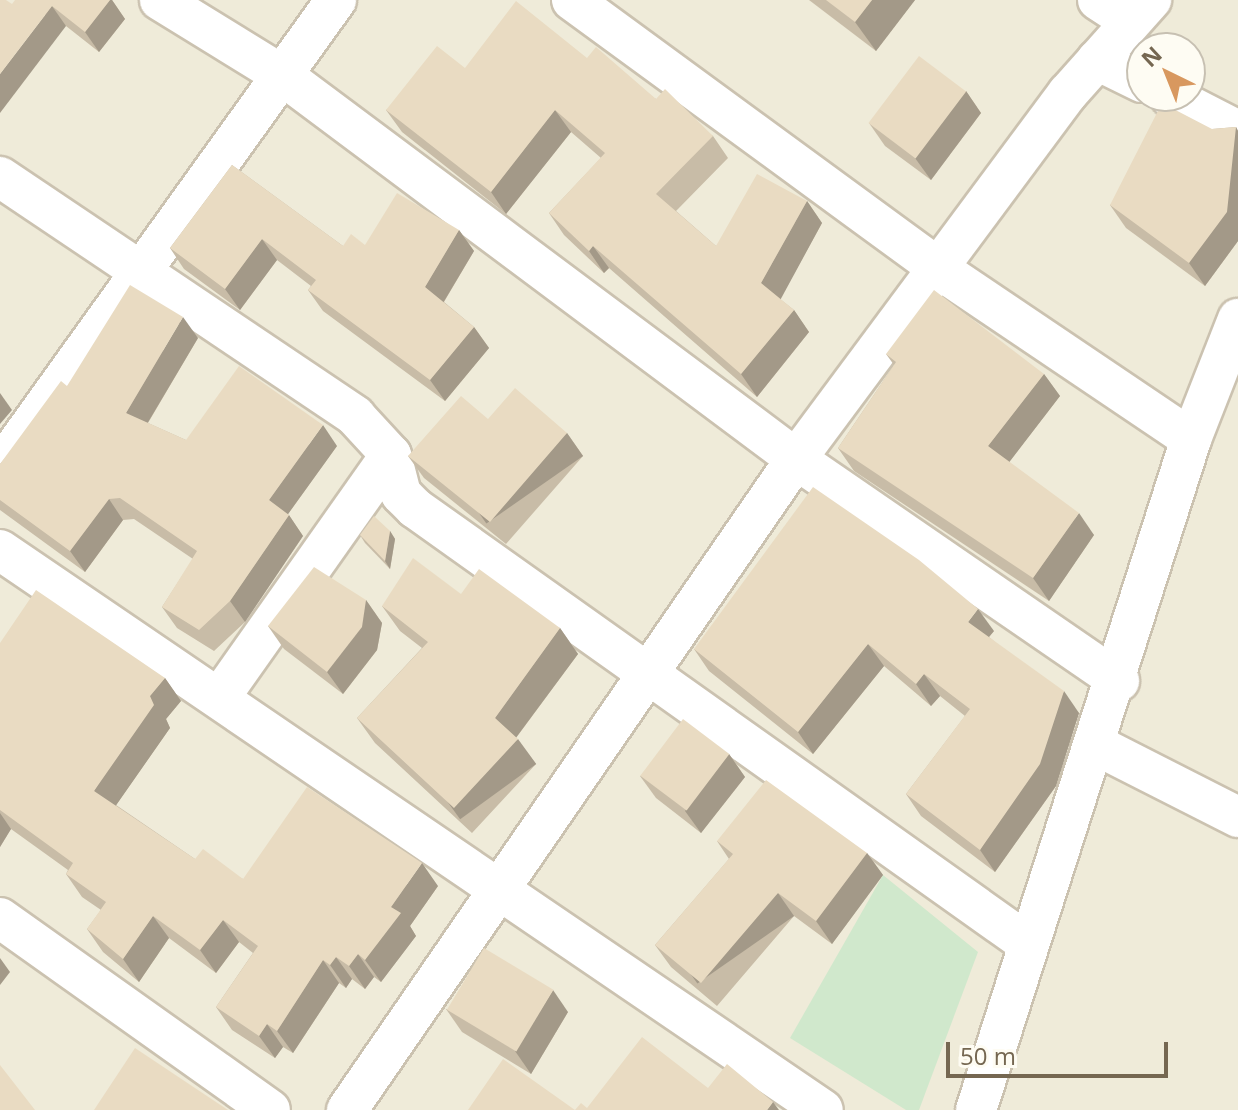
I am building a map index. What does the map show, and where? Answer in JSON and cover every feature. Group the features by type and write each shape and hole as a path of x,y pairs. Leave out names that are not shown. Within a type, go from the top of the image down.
{"street":[{"path":"160,0 282,75 796,459 1119,681"},
{"path":"0,468 336,0"},
{"path":"572,0 939,269 1191,439"},
{"path":"347,1110 796,459 1097,60 1126,7"},
{"path":"1097,60 1126,74"},
{"path":"1201,112 1238,131"},
{"path":"0,177 138,277 355,416 391,455 401,494 415,508 649,670 1027,943"},
{"path":"976,1110 1027,943 1119,681 1191,439 1238,319"},
{"path":"220,697 391,455"},
{"path":"0,550 823,1110"},
{"path":"1096,745 1238,817"},
{"path":"0,918 270,1110"}],"shaded area":[{"path":"0,0 1238,0 1238,1110 0,1110"}],"green space":[{"path":"883,875 978,952 919,1110 906,1110 790,1038"}],"building":[{"path":"0,0 12,4 15,0 110,0 85,32 52,6 0,74"},
{"path":"826,0 872,0 855,22"},
{"path":"516,1 587,58 596,47 656,99 665,89 713,136 656,194 716,246 757,174 807,201 761,283 794,310 741,374 593,246 589,251 549,213 605,153 555,110 491,192 386,110 437,46 465,68"},
{"path":"919,56 966,92 916,159 868,123"},
{"path":"1157,112 1179,112 1212,129 1236,127 1227,212 1189,263 1110,205"},
{"path":"232,165 343,246 351,234 365,245 397,193 459,230 425,287 474,327 430,380 308,290 316,280 262,239 225,289 170,248"},
{"path":"130,285 183,317 126,413 186,440 239,366 323,425 269,500 289,515 230,601 199,630 162,607 197,551 120,498 109,499 70,551 0,500 0,464 61,381 67,386"},
{"path":"934,290 1044,374 988,446 1079,513 1033,578 838,448 896,362 886,354"},
{"path":"515,388 567,433 490,522 408,456 461,396 488,419"},
{"path":"813,487 919,560 978,609 968,622 1064,691 1040,764 980,850 906,794 970,709 924,674 916,684 868,644 798,732 694,649"},
{"path":"374,516 390,531 385,561 360,535"},
{"path":"413,558 461,594 479,569 560,628 495,718 518,739 454,808 357,718 428,642 382,606"},
{"path":"314,567 366,600 362,627 327,672 268,626"},
{"path":"36,590 165,678 150,696 154,705 94,791 195,859 203,849 243,879 307,787 422,863 391,907 401,913 365,960 358,954 349,966 336,957 330,965 323,960 277,1031 267,1024 259,1036 216,1007 258,946 223,920 200,950 153,916 123,959 87,929 106,902 66,874 73,863 0,810 0,643"},
{"path":"683,719 729,754 687,811 640,776"},
{"path":"766,780 867,853 816,921 778,893 701,983 655,945 733,854 717,841"},
{"path":"484,948 553,990 516,1051 447,1010"},
{"path":"642,1037 708,1088 727,1064 773,1102 767,1110 575,1110 581,1103 587,1108"},
{"path":"135,1048 228,1110 94,1110"},
{"path":"503,1059 575,1110 468,1110"},
{"path":"0,1065 35,1110 0,1110"}]}
